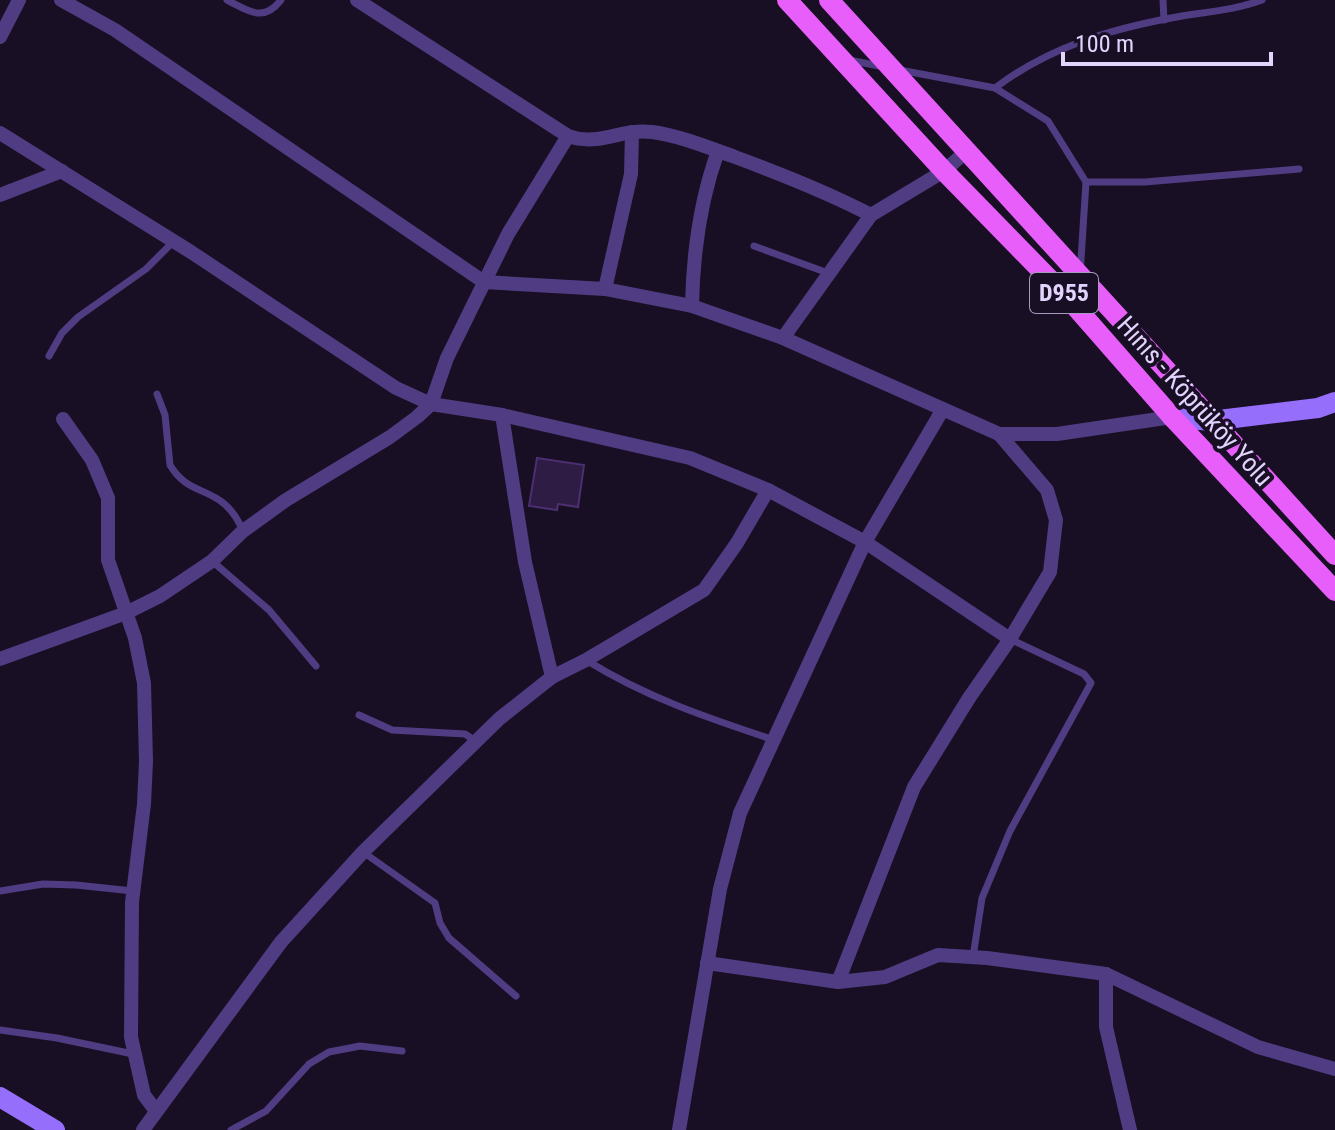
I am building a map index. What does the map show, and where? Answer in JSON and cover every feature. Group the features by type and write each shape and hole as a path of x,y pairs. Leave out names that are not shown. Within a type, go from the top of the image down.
{"main road":[{"name":"Hınıs - Köprüköy Yolu","path":"787,0 944,171 1066,296 1172,417 1335,591"},
{"name":"Hınıs - Köprüköy Yolu","path":"829,0 1335,555"}],"street":[{"path":"0,37 19,0"},
{"path":"61,0 115,30 484,282 605,289 692,306 783,338 999,434 1057,434 1172,417 1210,421 1318,408 1335,402"},
{"path":"357,0 568,136 584,142 632,132 678,137 794,179 871,215"},
{"path":"605,289 631,174 632,132"},
{"path":"0,133 174,241 396,388 431,404 502,415 690,458 768,490 865,542 1010,639"},
{"path":"0,659 126,613 186,581 243,531 286,500 390,437 431,404 447,358 508,234 568,136"},
{"path":"783,338 871,215 944,171 968,150"},
{"path":"692,306 701,212 718,151"},
{"path":"0,195 62,171"},
{"path":"679,1130 720,889 740,813 865,542 943,409"},
{"path":"502,415 525,562 552,677"},
{"path":"63,419 92,460 108,498 108,560 141,659 146,714 144,804 133,891 131,1037 144,1095 156,1111"},
{"path":"838,982 914,787 1050,572 1056,520 1047,490 999,434"},
{"path":"143,1130 281,942 363,852 499,719 552,677 704,590 737,543 768,490"},
{"path":"707,963 838,982 885,977 938,955 1106,974 1258,1047 1335,1069"},
{"path":"1106,974 1106,1027 1130,1130"},
{"path":"0,1097 55,1130"}],"lane":[{"path":"227,0 250,11 263,13 272,11 281,0"},
{"path":"1163,0 1164,20"},
{"path":"995,88 1027,65 1069,45 1118,29 1214,13 1262,0"},
{"path":"839,57 995,88 1048,121 1086,182 1080,275 1066,296"},
{"path":"1086,182 1145,182 1299,169"},
{"path":"49,356 62,333 78,317 146,269 174,241"},
{"path":"754,246 828,273"},
{"path":"157,394 165,415 170,465 185,482 223,500 236,514 243,531"},
{"path":"212,561 269,610 316,666"},
{"path":"973,957 982,898 1010,831 1091,683 1088,676 1010,639"},
{"path":"586,660 661,701 774,740"},
{"path":"359,715 392,730 465,734 477,742"},
{"path":"363,852 435,903 442,929 449,938 516,996"},
{"path":"0,891 43,884 133,891"},
{"path":"0,1030 133,1054"},
{"path":"231,1130 266,1111 309,1064 329,1052 360,1046 402,1051"}],"building":[{"path":"537,458 584,465 578,507 558,504 557,510 529,506"}]}
